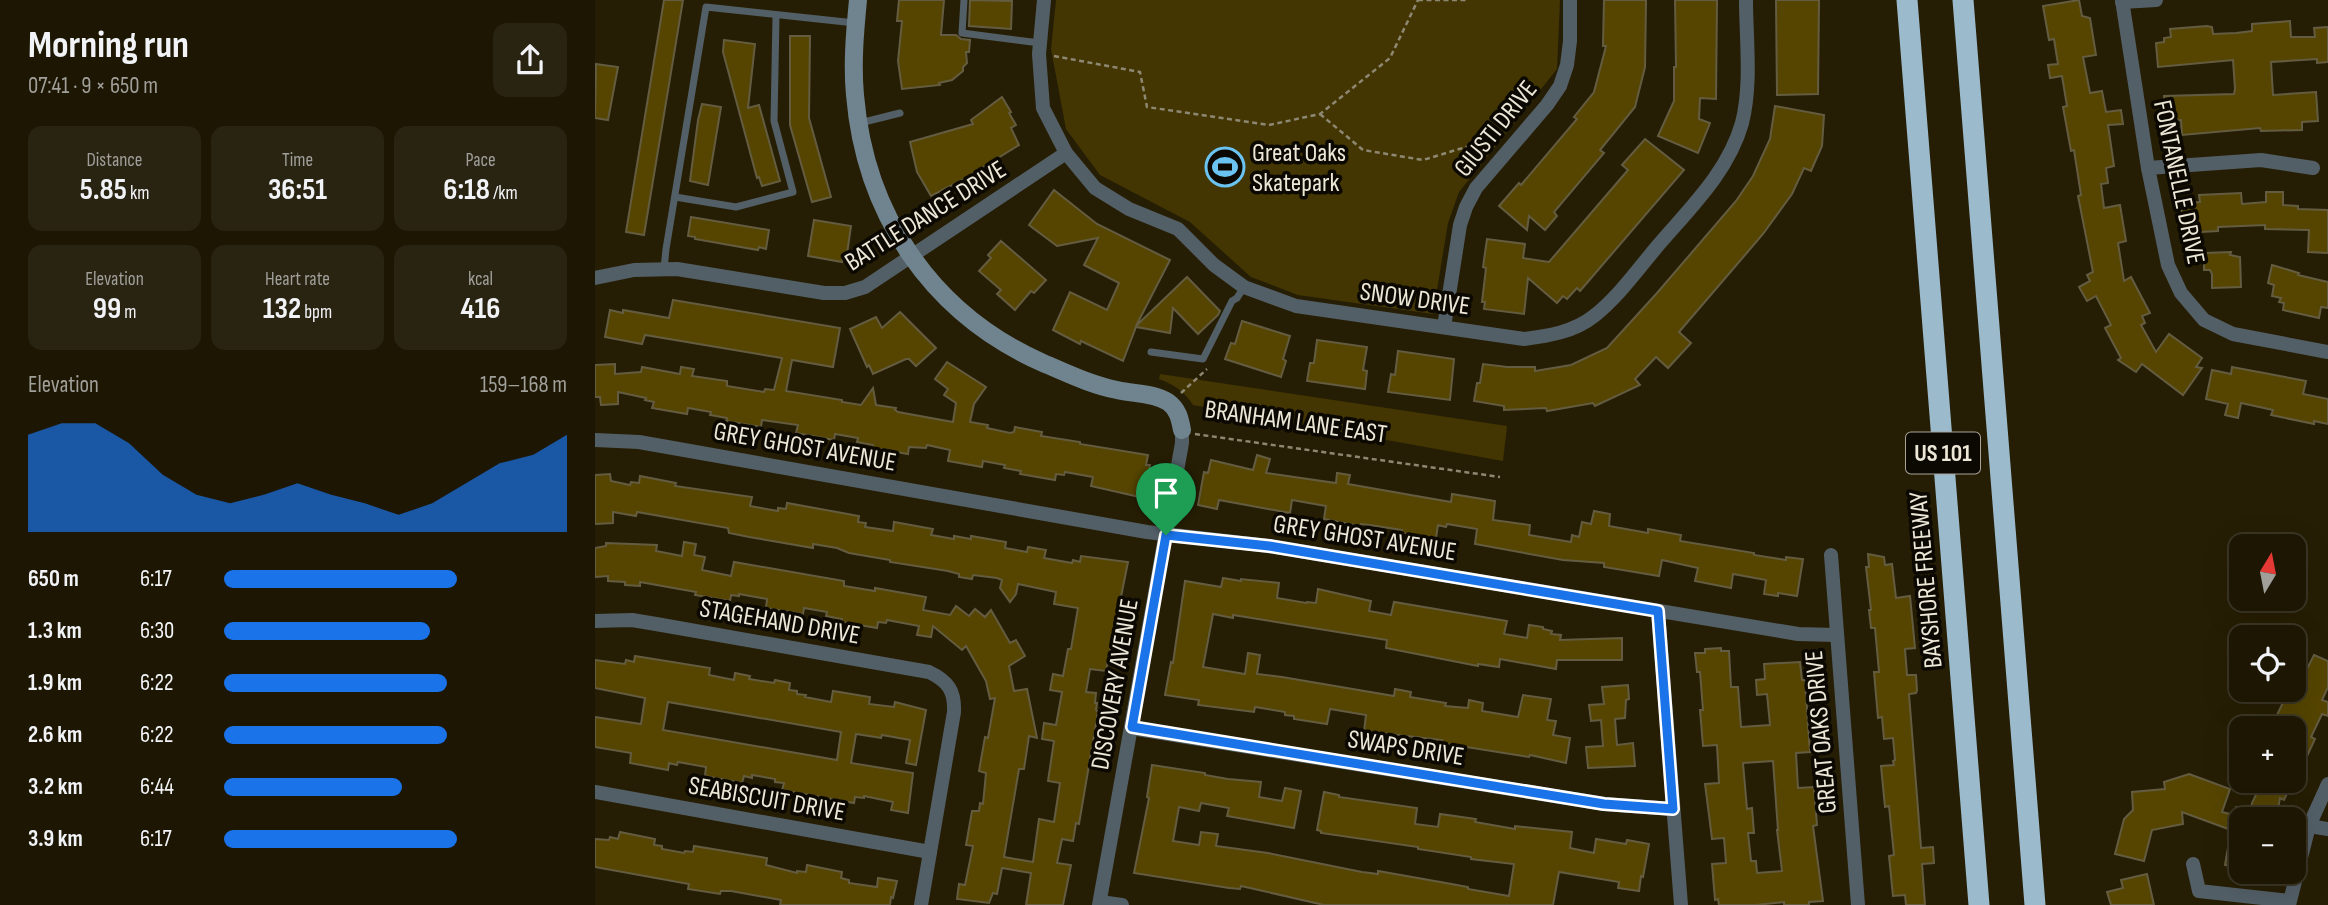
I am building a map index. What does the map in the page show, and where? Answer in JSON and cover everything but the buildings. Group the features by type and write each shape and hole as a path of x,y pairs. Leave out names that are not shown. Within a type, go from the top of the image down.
{"highway":[{"name":"BAYSHORE FREEWAY","path":"1907,0 1979,905"},
{"name":"US 101","path":"1963,0 2035,905"}],"street":[{"name":"BRANHAM LANE EAST","path":"858,0 855,93 859,124 880,202 900,242 940,293 981,326 1026,355 1081,380 1156,397 1170,403 1180,416 1182,430"},
{"name":"SNOW DRIVE","path":"1044,0 1041,43 1043,108 1066,153 1095,188 1129,209 1178,229 1214,265 1244,287 1296,306 1524,339 1551,336 1593,317 1618,293 1718,175 1731,152 1742,122 1747,97 1746,0"},
{"name":"GIUSTI DRIVE","path":"1444,327 1460,225 1466,206 1476,188 1547,106 1560,86 1567,65 1570,41 1570,0"},
{"path":"2122,1 2156,0"},
{"name":"FONTANELLE DRIVE","path":"2122,1 2148,168 2168,265 2181,293 2203,320 2233,334 2328,352"},
{"name":"BATTLE DANCE DRIVE","path":"595,278 634,270 664,269 824,293 845,293 865,287 1066,153"},
{"path":"2148,168 2261,160 2313,169"},
{"name":"DISCOVERY AVENUE","path":"1100,904 1182,443 1182,430"},
{"name":"GREY GHOST AVENUE","path":"595,440 639,442 1166,535 1269,546 1798,634 1836,635"},
{"name":"GREAT OAKS DRIVE","path":"1831,555 1858,905"},
{"path":"1658,611 1681,905"},
{"name":"STAGEHAND DRIVE","path":"595,621 632,620 929,672 941,678 950,687 955,699 930,852"},
{"name":"SWAPS DRIVE","path":"1132,727 1604,804 1673,809"},
{"path":"2193,864 2199,891 2289,903 2309,826 2328,784"},
{"name":"SEABISCUIT DRIVE","path":"595,792 930,852"},
{"path":"2309,826 2328,829"},
{"path":"921,905 930,852"},
{"path":"1100,904 1122,905"}],"lane":[{"path":"964,0 962,33 1041,43"},
{"path":"664,269 706,7 856,23"},
{"path":"675,198 736,207 793,192 775,121 776,16"},
{"path":"859,124 900,113"},
{"path":"1151,352 1203,359 1232,301 1244,287"}],"path":[{"path":"1054,57 1139,72 1147,107 1269,125 1320,114 1390,58 1417,0 1466,0"},
{"path":"1320,114 1363,150 1423,160 1500,137"},
{"path":"1181,393 1215,363"},
{"name":"BRANHAM LANE EAST","path":"1182,430 1199,436 1500,477"}],"shaded area":[{"path":"1056,0 1560,0 1557,69 1459,192 1448,223 1433,314 1298,295 1251,277 1190,222 1100,175 1066,129 1051,49"},
{"path":"1160,374 1507,426 1503,461 1193,405 1179,389 1159,379"}],"place":[{"name":"Great Oaks Skatepark","path":"1225,167"}],"route":[{"path":"1166,535 1269,546 1658,611 1673,809 1604,804 1132,727 1166,535"}]}
